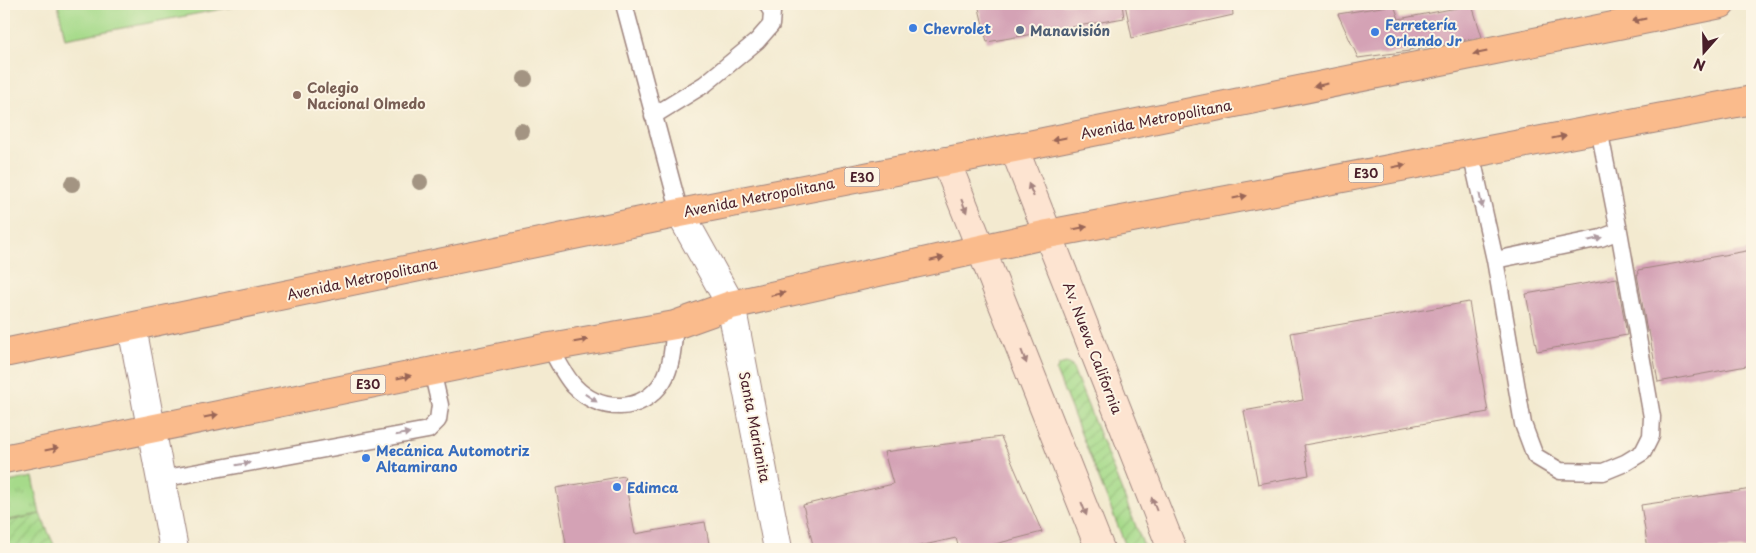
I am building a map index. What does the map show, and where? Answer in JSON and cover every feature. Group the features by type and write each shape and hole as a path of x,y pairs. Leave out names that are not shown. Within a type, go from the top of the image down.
{"highway":[{"name":"Avenida Metropolitana","path":"4,353 680,213 1014,148 1721,4"},
{"name":"E30","path":"4,459 550,347 675,325 731,305 1048,234 1752,100"}],"street":[{"name":"Av. Nueva California","path":"1014,148 1172,549"},
{"path":"946,161 1100,549"},
{"name":"Santa Marianita","path":"680,213 731,305 778,549"},
{"path":"132,327 174,549"}],"lane":[{"path":"626,4 680,213"},
{"path":"654,116 705,84 757,41 771,25 772,12 767,4"},
{"path":"1471,153 1494,260 1523,424 1534,456 1560,471 1603,472 1625,463 1643,452 1651,436 1652,417 1599,129"},
{"path":"1494,260 1601,238 1619,232"},
{"path":"550,347 561,368 575,387 598,403 618,407 640,402 656,390 664,380 671,357 675,325"},
{"path":"161,479 428,430 438,420 440,406 432,371"}],"green space":[{"path":"58,4 248,4 65,39"},
{"path":"1066,363 1072,366 1145,549 1127,549 1056,371 1059,365"},
{"path":"32,477 40,514 4,521 4,483"},
{"path":"40,514 56,549 4,549 4,522"}],"building":[{"name":"Manavisión","path":"978,4 1122,4 1124,18 987,42"},
{"path":"1125,4 1232,4 1233,15 1132,38"},
{"path":"1394,5 1399,19 1472,5 1482,37 1409,51 1358,58 1338,14"},
{"path":"1752,250 1752,365 1658,382 1649,331 1647,331 1637,274 1639,274 1638,270"},
{"path":"1617,278 1627,335 1537,351 1526,294"},
{"path":"1469,302 1488,412 1304,445 1309,475 1258,484 1244,411 1303,400 1291,333"},
{"path":"1001,437 1042,532 976,549 959,549 956,538 906,549 814,549 803,505 893,484 884,452"},
{"path":"624,476 635,534 705,522 710,549 567,549 556,488"},
{"path":"1752,489 1752,549 1648,549 1641,505"}],"place":[{"name":"Chevrolet","path":"913,28"},
{"name":"Manavisión","path":"1020,30"},
{"name":"Ferretería Orlando Jr","path":"1375,32"},
{"name":"Colegio Nacional Olmedo","path":"297,95"},
{"name":"Mecánica Automotriz Altamirano","path":"366,458"},
{"name":"Edimca","path":"617,487"}]}
